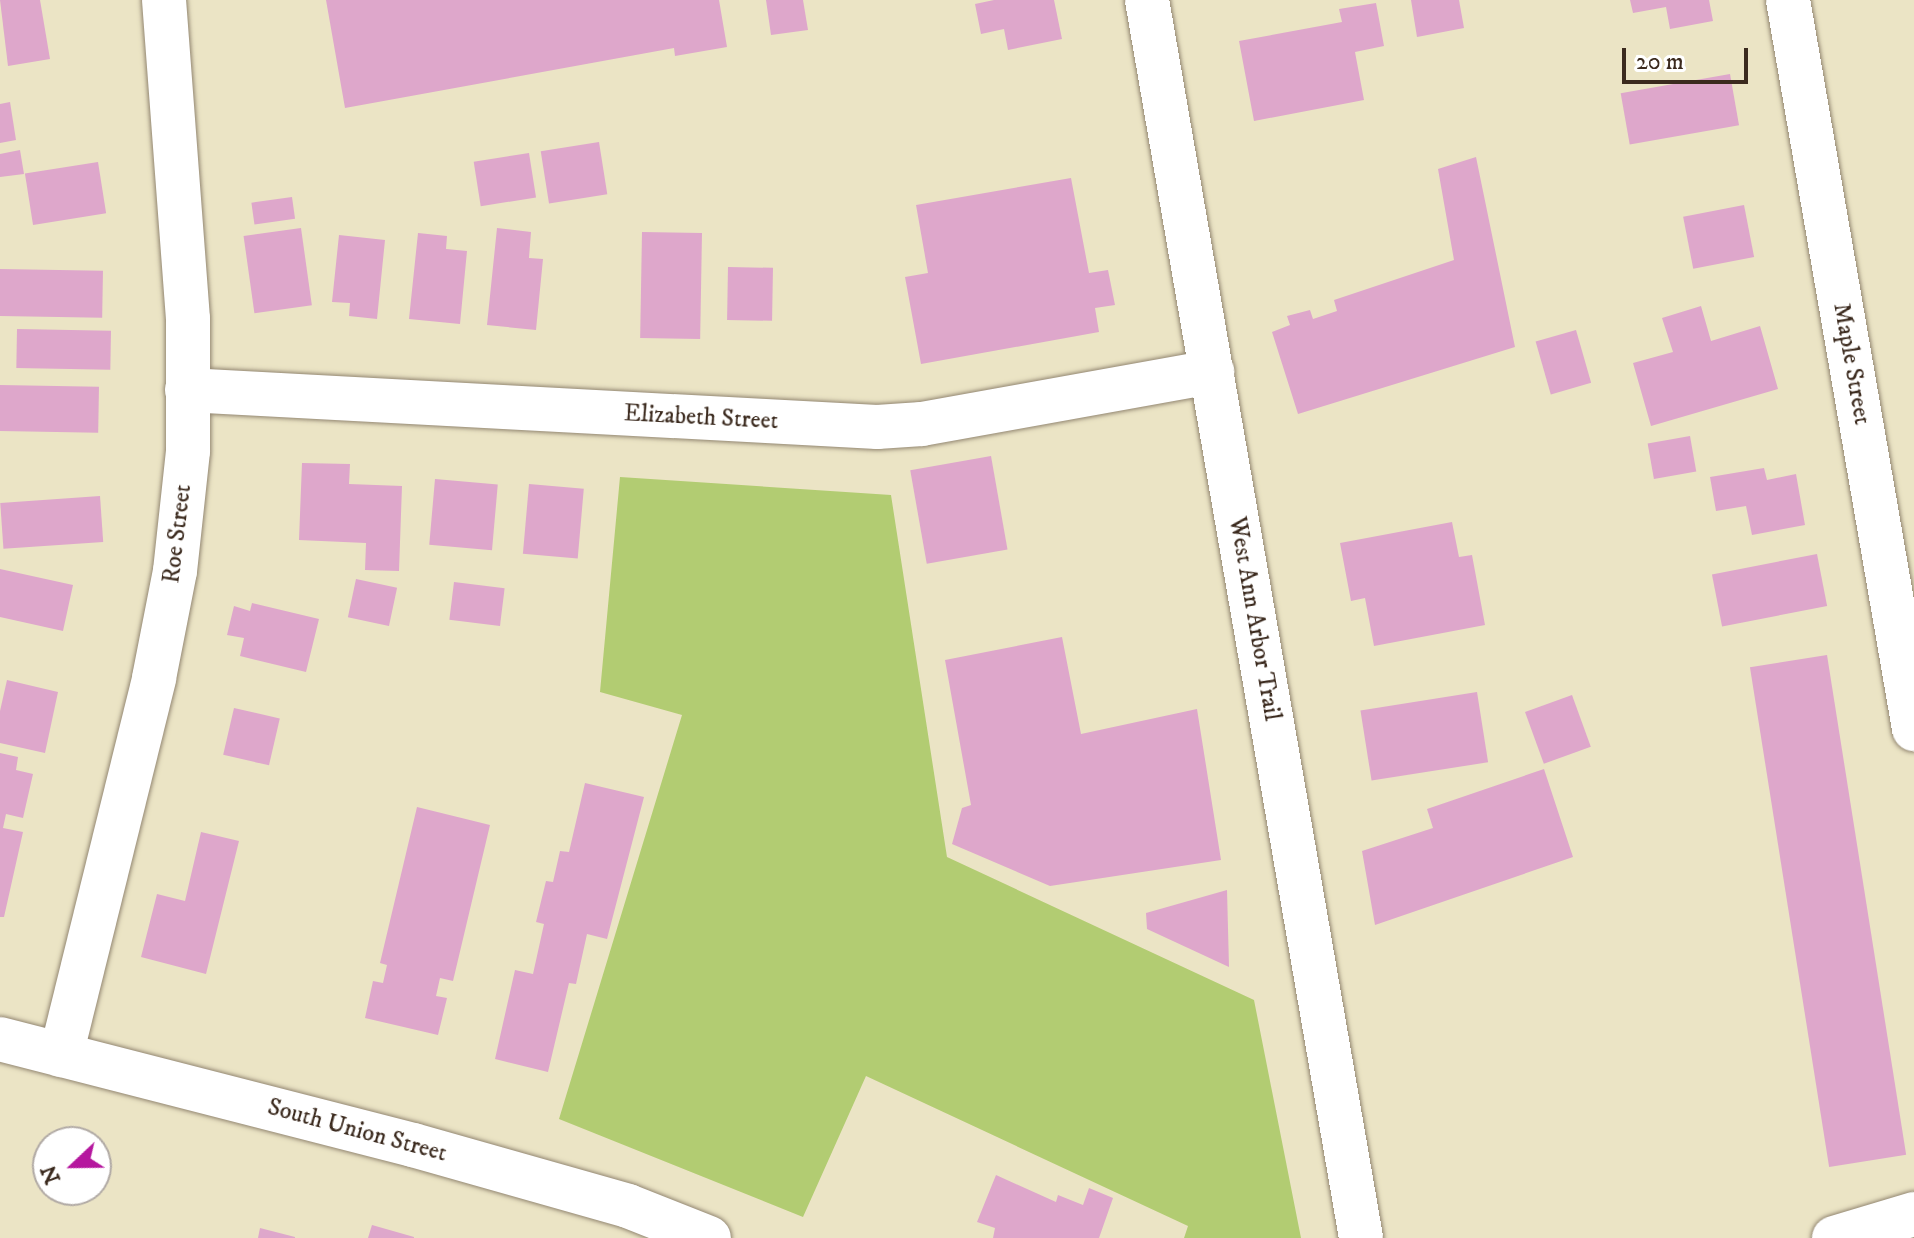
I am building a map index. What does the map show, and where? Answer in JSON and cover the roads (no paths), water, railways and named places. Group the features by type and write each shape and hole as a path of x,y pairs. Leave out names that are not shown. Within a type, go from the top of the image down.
{"street":[{"name":"Roe Street","path":"61,1055 154,678 169,601 188,451 188,319 164,0"},
{"name":"West Ann Arbor Trail","path":"1147,0 1361,1238"},
{"name":"Maple Street","path":"1788,0 1900,564 1914,729"},
{"name":"Elizabeth Street","path":"187,390 877,427 922,424 1212,372"},
{"name":"South Union Street","path":"0,1039 522,1176 628,1206 709,1238"},
{"path":"1834,1238 1914,1214"}]}
